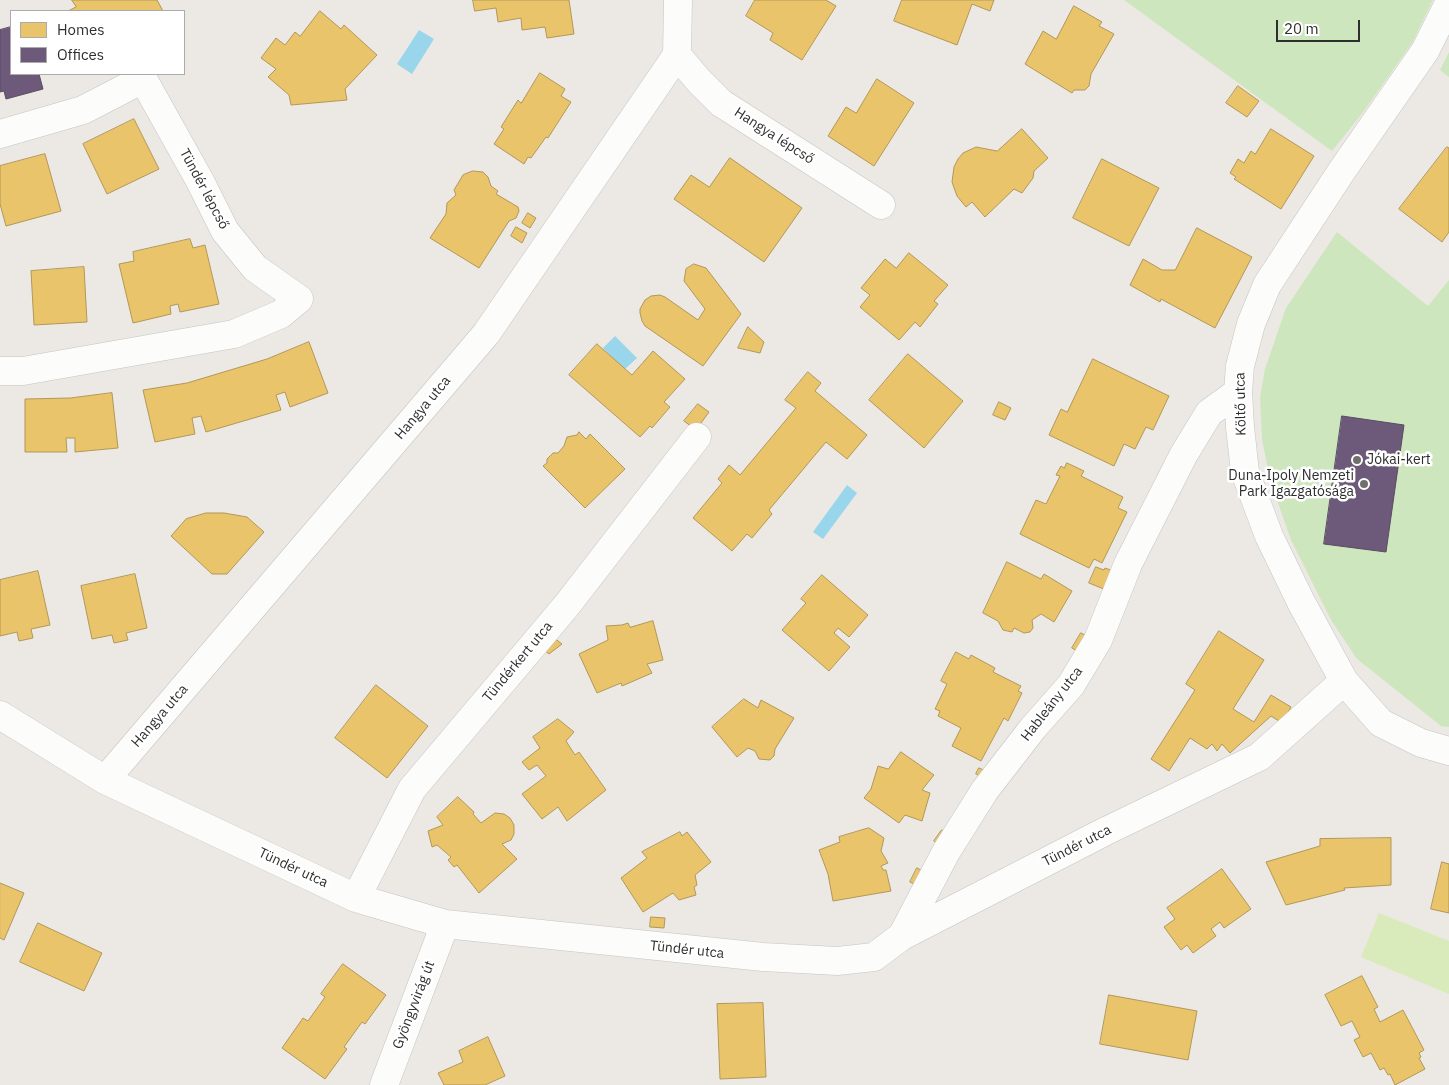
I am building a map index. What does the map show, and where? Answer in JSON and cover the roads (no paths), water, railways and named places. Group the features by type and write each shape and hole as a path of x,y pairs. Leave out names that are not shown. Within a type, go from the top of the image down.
{"street":[{"path":"677,55 678,0"},
{"name":"Költő utca","path":"1449,3 1425,51 1336,180 1267,285 1251,324 1240,366 1238,392 1245,472 1269,536 1301,602 1344,681 1381,722 1421,743 1449,751"},
{"name":"Hangya lépcső","path":"677,55 721,103 881,205"},
{"name":"Hangya utca","path":"104,780 486,334 677,55"},
{"name":"Tündér lépcső","path":"0,134 83,110 143,79 200,181 225,231 255,268 299,299 281,314 234,334 23,371 0,371"},
{"name":"Hableány utca","path":"902,936 946,852 985,790 1071,685 1098,640 1128,564 1184,454 1209,413 1238,392"},
{"name":"Tündérkert utca","path":"356,898 412,789 567,605 697,437"},
{"name":"Tündér utca","path":"0,715 104,780 356,898 445,924 763,957 837,961 874,956 902,936 1104,832 1259,757 1344,681"},
{"name":"Gyöngyvirág út","path":"384,1085 445,924"}],"water":[{"path":"419,30 434,39 412,74 397,64"},
{"path":"615,336 637,358 624,370 603,348"},
{"path":"847,485 857,493 823,539 813,532"}],"place":[{"name":"Jókai-kert","path":"1357,460"},
{"name":"Duna-Ipoly Nemzeti Park Igazgatósága","path":"1364,484"}]}
